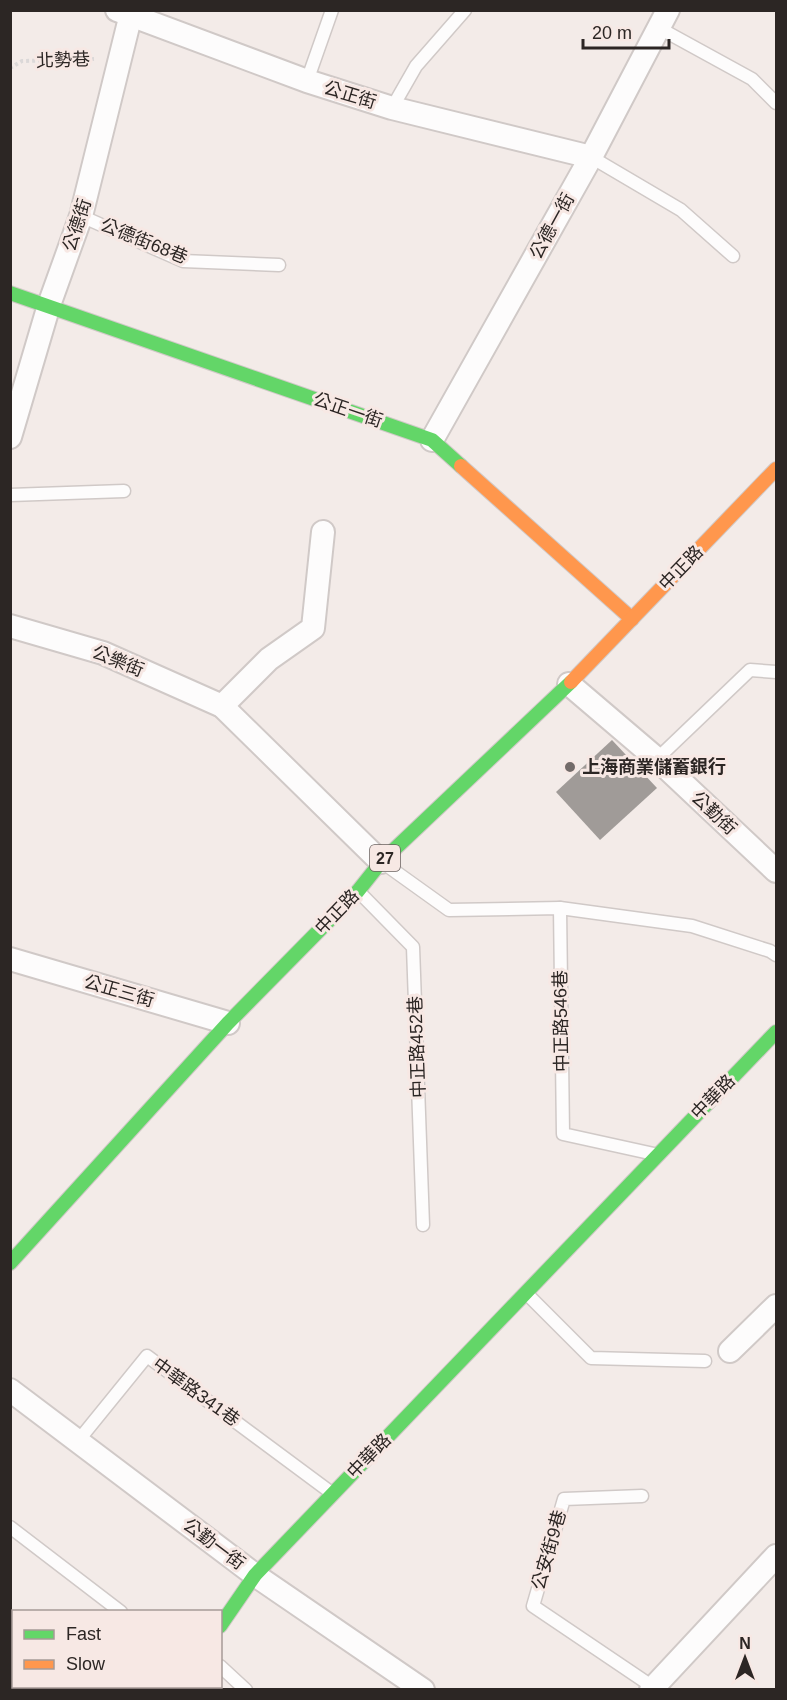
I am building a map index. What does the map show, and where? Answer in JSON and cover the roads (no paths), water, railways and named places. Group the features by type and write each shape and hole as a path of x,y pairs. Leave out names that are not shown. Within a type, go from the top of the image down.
{"street":[{"name":"公正街","path":"127,12 307,81 392,108 591,158"},
{"name":"公德街","path":"10,437 50,305 81,216 127,12"},
{"name":"公德一街","path":"432,440 591,158 663,19"},
{"name":"公正一街","path":"10,293 50,305 432,440 632,619"},
{"name":"中正路","path":"10,1263 228,1023 358,891 381,862 569,684 777,469"},
{"path":"222,706 269,659 313,628 324,532"},
{"name":"公樂街","path":"10,626 103,653 222,706 381,862"},
{"name":"公勤街","path":"569,684 657,759 777,871"},
{"name":"公正三街","path":"10,960 228,1023"},
{"name":"中華路","path":"222,1623 255,1575 777,1032"},
{"path":"730,1351 777,1306"},
{"name":"公勤一街","path":"10,1390 255,1575 423,1689"},
{"path":"652,1688 777,1556"}],"lane":[{"path":"307,81 332,10"},
{"path":"392,108 416,66 465,10"},
{"path":"663,19 752,79 777,103"},
{"path":"591,158 681,210 733,256"},
{"name":"公德街68巷","path":"81,216 183,261 279,264"},
{"path":"10,495 124,491"},
{"path":"657,759 750,670 777,672"},
{"path":"381,862 449,910 560,908 692,927 777,955"},
{"name":"中正路452巷","path":"358,891 413,947 423,1225"},
{"name":"中正路546巷","path":"560,908 563,1134 658,1155"},
{"path":"526,1292 591,1358 705,1361"},
{"name":"中華路341巷","path":"78,1441 147,1356 333,1494"},
{"name":"公安街9巷","path":"642,1496 564,1499 533,1606 652,1688"},
{"path":"10,1527 120,1610"},
{"path":"222,1668 246,1689"}],"place":[{"name":"上海商業儲蓄銀行","path":"570,767"}]}
